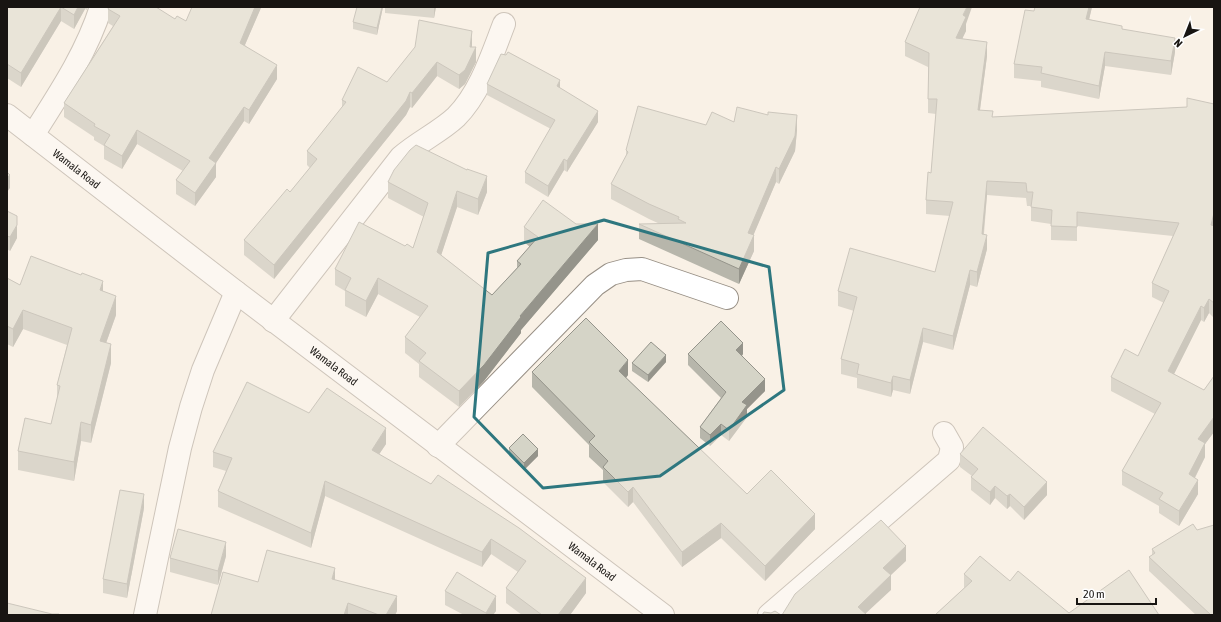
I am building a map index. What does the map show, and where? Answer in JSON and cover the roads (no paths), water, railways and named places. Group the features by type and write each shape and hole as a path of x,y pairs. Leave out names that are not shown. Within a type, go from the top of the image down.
{"street":[{"path":"33,135 64,88 83,52 100,7"},
{"path":"273,320 401,157 450,121 465,106 478,86 504,24"},
{"name":"Wamala Road","path":"7,115 438,446 663,615"},
{"path":"438,446 595,285 611,274 626,270 642,269 727,298"},
{"path":"145,615 180,448 191,407 203,370 236,292"},
{"path":"769,615 949,460 952,447 944,433"}]}
